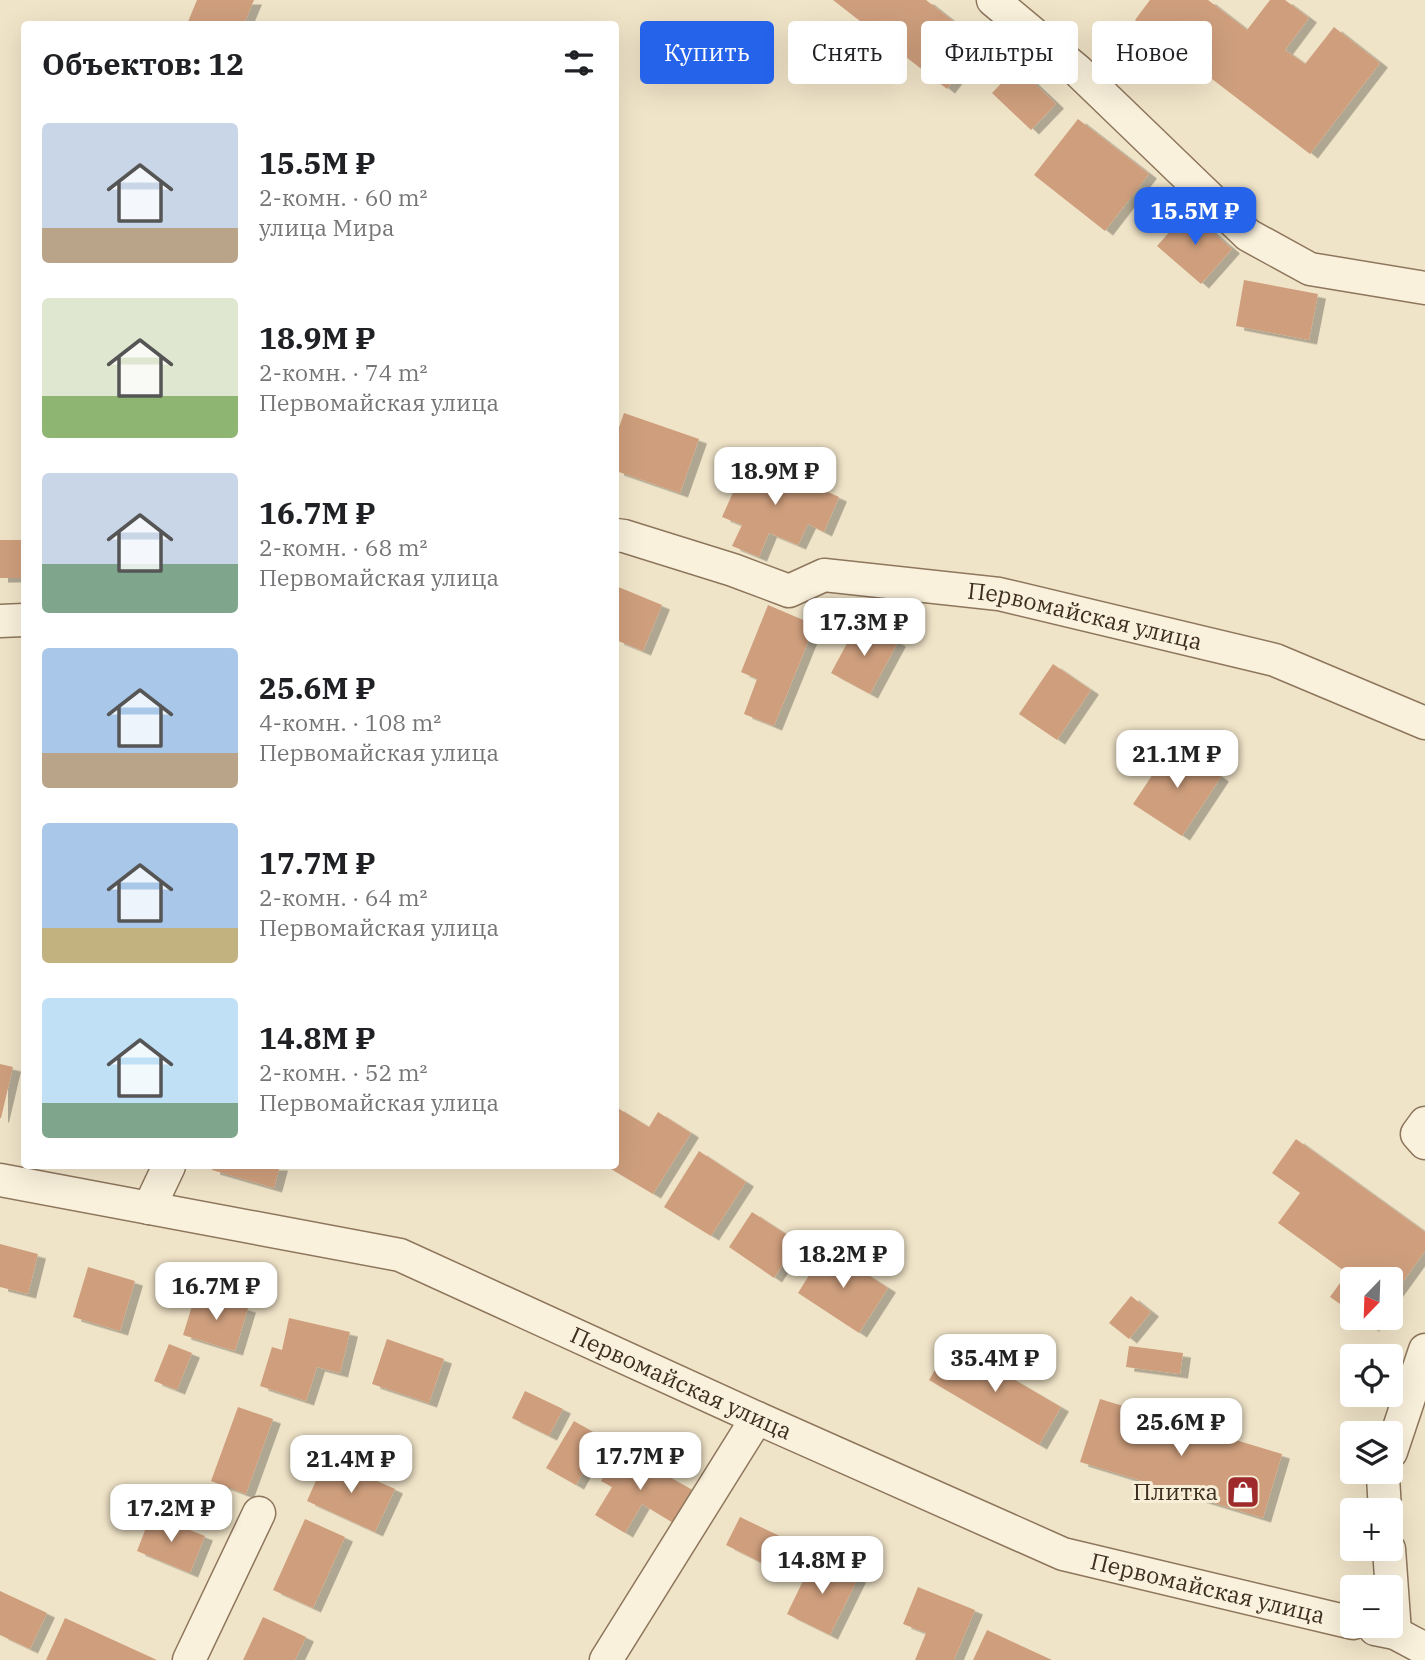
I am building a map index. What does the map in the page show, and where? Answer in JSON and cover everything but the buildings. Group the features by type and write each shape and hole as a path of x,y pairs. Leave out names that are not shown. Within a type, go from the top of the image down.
{"street":[{"path":"993,0 1078,71 1248,235 1310,269 1425,288"},
{"name":"Первомайская улица","path":"619,535 733,570 789,591 824,575 999,594 1275,660 1425,723"},
{"path":"0,621 21,620"},
{"path":"1425,1123 1417,1135 1425,1143"},
{"path":"149,1208 168,1169"},
{"name":"Первомайская улица","path":"0,1180 401,1255 1063,1554 1340,1620"},
{"path":"1401,1421 1425,1350"},
{"path":"606,1660 757,1418"},
{"path":"189,1660 259,1513"},
{"path":"1403,1637 1425,1649"}],"place":[{"name":"Плитка","path":"1243,1492"}]}
